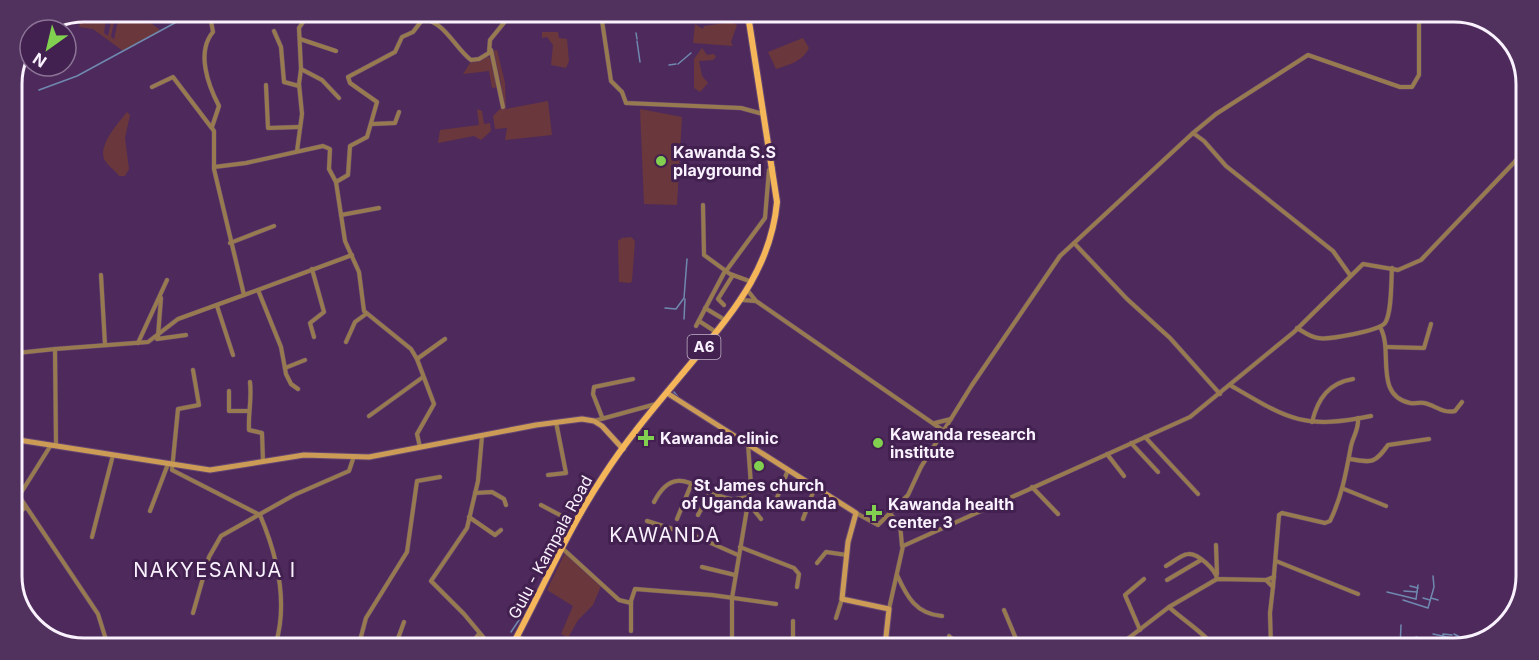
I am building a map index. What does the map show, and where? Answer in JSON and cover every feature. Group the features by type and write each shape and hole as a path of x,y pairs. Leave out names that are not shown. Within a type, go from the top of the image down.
{"main road":[{"name":"Gulu - Kampala Road","path":"518,636 575,523 601,479 658,404 743,300 768,249 775,225 777,202 749,22"}],"street":[{"path":"211,22 214,29 206,42 204,60 212,93 219,106 211,127"},
{"path":"297,151 302,114 299,86 302,22"},
{"path":"336,182 348,175 351,145 367,137 377,102 347,79 395,52 402,37 413,32 421,22"},
{"path":"431,22 452,38 471,60 486,55 491,49"},
{"path":"503,107 491,49 492,37 505,22"},
{"path":"601,22 611,81 622,92 626,103 741,108 763,114"},
{"path":"667,393 878,525 910,491 917,474 944,431 1055,262 1074,243 1216,114 1308,55 1400,87 1412,87 1419,75 1419,22"},
{"path":"274,31 281,47 284,82 299,86"},
{"path":"300,39 336,51"},
{"path":"486,55 493,59"},
{"path":"301,69 319,78 339,98"},
{"path":"152,87 173,77 214,133 214,167 244,296"},
{"path":"267,85 268,128 299,127"},
{"path":"372,124 395,123 399,112"},
{"path":"1193,133 1204,141 1226,166 1333,251 1350,275"},
{"path":"214,167 328,147 329,169 336,182 343,233 359,272 366,314 411,349 434,404 417,434 420,448"},
{"path":"903,547 1190,417 1297,328 1350,275 1367,263 1401,270 1421,260 1516,160"},
{"path":"716,332 698,323 725,271 765,218 769,170 773,168"},
{"path":"704,205 703,253 725,271 753,282"},
{"path":"341,215 379,208"},
{"path":"230,243 274,226"},
{"path":"1074,243 1127,300 1170,338 1220,394"},
{"path":"157,338 178,319 352,255"},
{"path":"1297,328 1315,338 1332,339 1380,327 1386,321 1389,310 1392,268"},
{"path":"312,269 324,312 310,323 314,337"},
{"path":"101,275 105,345"},
{"path":"724,305 718,299 733,275"},
{"path":"138,344 167,280 159,306 157,338"},
{"path":"258,290 281,347 291,384 298,389"},
{"path":"748,291 756,301 944,431"},
{"path":"743,300 756,301"},
{"path":"217,306 233,355"},
{"path":"705,308 726,321"},
{"path":"346,342 355,322 366,314"},
{"path":"1387,347 1424,348 1431,324"},
{"path":"1380,327 1387,347 1385,372 1388,382 1401,399 1450,412 1455,411 1462,402"},
{"path":"23,353 138,344 157,338 186,335"},
{"path":"417,359 445,339"},
{"path":"23,489 53,445 55,350"},
{"path":"285,368 305,360"},
{"path":"150,511 170,465 178,409 199,405 193,369"},
{"path":"369,416 423,377"},
{"path":"602,417 593,394 594,387 633,379"},
{"path":"1312,422 1324,393 1338,382 1353,379"},
{"path":"250,382 252,404 248,411 249,432 262,433 263,461"},
{"path":"1230,385 1280,413 1312,422 1371,416"},
{"path":"229,391 229,411 248,411"},
{"path":"23,441 210,470 304,455 353,459 556,422 594,421 602,417 658,404"},
{"path":"1271,638 1270,613 1280,514 1329,523 1344,489 1352,444 1358,429 1358,418"},
{"path":"934,423 952,419"},
{"path":"594,421 607,430 623,449"},
{"path":"548,475 566,473 556,422"},
{"path":"482,436 475,493 462,538 431,581 464,614 483,638"},
{"path":"1144,437 1198,494"},
{"path":"1350,459 1371,461 1380,457 1388,445 1429,439"},
{"path":"732,638 732,598 735,574 750,497 751,466 748,443"},
{"path":"1131,443 1158,472"},
{"path":"92,537 113,454"},
{"path":"1107,454 1124,476"},
{"path":"193,613 216,541 220,536 294,495 349,471 353,459"},
{"path":"170,465 175,473 260,515 280,584 281,615 277,638"},
{"path":"773,508 788,469"},
{"path":"361,638 366,618 407,552 417,481 440,477"},
{"path":"654,501 662,488 672,481 681,479 731,499 750,497"},
{"path":"677,519 692,485"},
{"path":"803,519 815,486"},
{"path":"1032,487 1058,514"},
{"path":"1344,489 1386,506"},
{"path":"698,515 710,492"},
{"path":"475,493 496,494 504,499 506,506"},
{"path":"23,502 98,614 105,638"},
{"path":"749,504 761,519"},
{"path":"541,505 575,523"},
{"path":"836,618 842,599 847,555 856,513"},
{"path":"886,638 889,609 903,547 900,524 889,513"},
{"path":"469,517 495,535 501,530"},
{"path":"647,521 695,536 738,555"},
{"path":"1216,545 1217,577"},
{"path":"740,547 794,568 799,576 797,587"},
{"path":"562,548 619,600 631,603"},
{"path":"817,563 826,552 847,555"},
{"path":"1166,566 1189,553 1201,560 1217,577"},
{"path":"1167,580 1201,560"},
{"path":"1276,561 1358,594"},
{"path":"702,567 735,574"},
{"path":"897,574 907,594 917,606 928,615 942,616"},
{"path":"1129,638 1169,607 1217,577 1266,580 1274,577"},
{"path":"1140,630 1125,595 1144,579"},
{"path":"1266,580 1273,587"},
{"path":"632,631 631,603 633,591 637,589 776,604"},
{"path":"842,599 889,609"},
{"path":"1169,607 1184,622 1207,638"},
{"path":"1005,610 1016,638"},
{"path":"793,621 793,638"},
{"path":"398,638 404,622"},
{"path":"476,638 479,634"},
{"path":"518,636 522,638"}],"shaded area":[{"path":"106,22 104,33 108,36 111,22 114,22 111,37 114,39 118,22 145,22 146,24 150,22 161,31 123,51 93,29 79,27 80,23"},
{"path":"732,22 737,25 731,42 733,46 693,43 695,24 703,29 704,26"},
{"path":"542,32 558,32 559,38 567,39 569,61 566,68 551,65 553,45 547,37 542,38"},
{"path":"803,38 809,48 803,56 795,62 776,69 768,52"},
{"path":"702,48 707,55 714,54 716,57 713,60 699,61 702,76 708,83 700,92 694,88 694,59"},
{"path":"497,50 505,83 506,109 548,101 552,135 505,140 507,128 495,129 493,116 503,106 501,83 492,51"},
{"path":"487,56 492,59 500,87 492,88 489,71 463,74 472,60"},
{"path":"477,109 482,111 484,124 490,123 491,131 481,140 474,136 438,143 440,130 479,125"},
{"name":"Kawanda S.S playground","path":"640,109 682,117 677,205 644,204"},
{"path":"127,112 130,115 125,138 129,169 125,176 119,176 103,156 109,136"},
{"path":"631,237 635,241 632,281 630,283 619,282 618,241"},
{"path":"566,551 601,586 593,605 578,620 568,638 561,634 573,606 547,590"}],"waterway":[{"path":"39,90 77,76 177,22"},
{"path":"636,33 637,39"},
{"path":"637,41 640,62"},
{"path":"678,64 691,53"},
{"path":"669,65 676,64"},
{"path":"665,308 676,309 684,298 687,259"},
{"path":"684,319 685,299"},
{"path":"674,392 679,398"},
{"path":"1403,600 1428,608 1434,587 1433,576"},
{"path":"1416,599 1418,585"},
{"path":"1410,586 1418,588"},
{"path":"1404,591 1417,592"},
{"path":"1387,592 1416,599"},
{"path":"1423,598 1430,600"},
{"path":"1431,598 1438,600"},
{"path":"511,632 521,617"},
{"path":"1400,638 1401,625"},
{"path":"1433,634 1452,638"},
{"path":"1443,637 1443,634 1452,635"},
{"path":"1454,634 1460,637"}],"place":[{"name":"Kawanda S.S playground","path":"661,161"},
{"name":"Kawanda clinic","path":"646,438"},
{"name":"Kawanda research institute","path":"878,443"},
{"name":"St James church of Uganda kawanda","path":"759,466"},
{"name":"Kawanda health center 3","path":"874,513"}],"district":[{"name":"KAWANDA","path":"665,535"},
{"name":"NAKYESANJA I","path":"215,570"}]}
